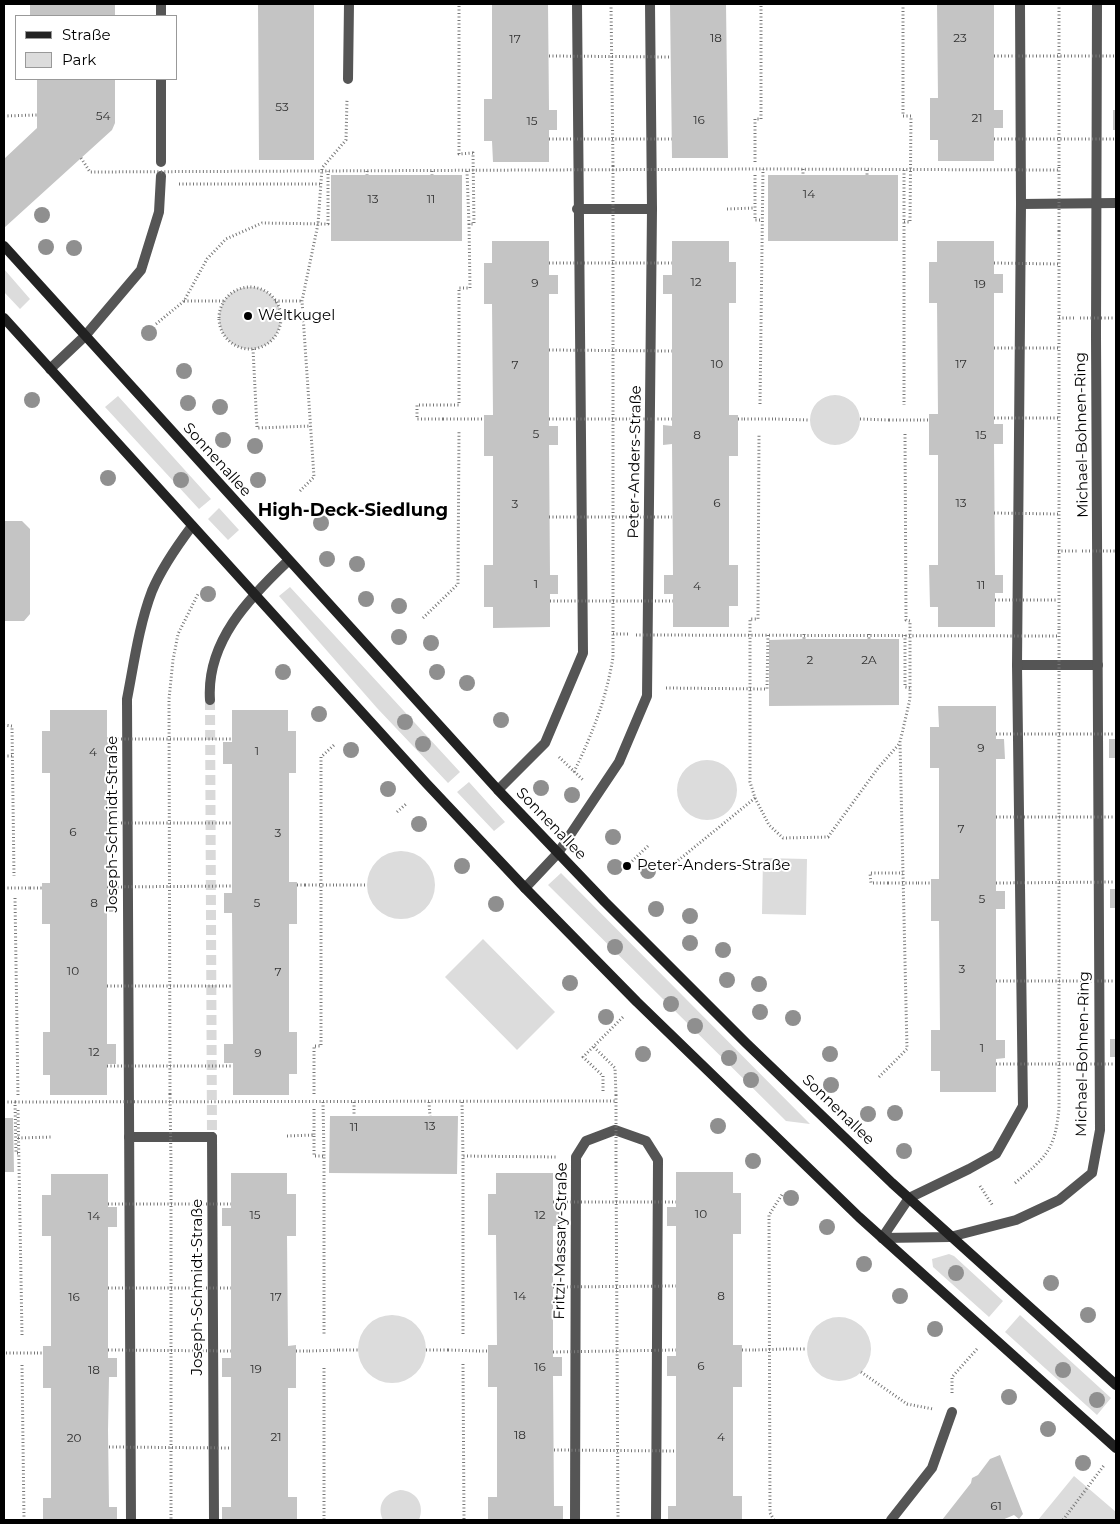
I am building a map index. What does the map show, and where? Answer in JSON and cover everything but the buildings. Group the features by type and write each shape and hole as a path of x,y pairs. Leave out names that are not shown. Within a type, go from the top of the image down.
{"main road":[{"name":"Sonnenallee","path":"4,246 288,561 558,853 746,1043 950,1237 1116,1385"},
{"path":"4,318 254,594 525,888 700,1064 882,1238 1114,1452"}],"street":[{"path":"348,79 349,4"},
{"path":"498,790 545,743 582,653 577,209 577,4"},
{"name":"Peter-Anders-Straße","path":"525,888 558,853 620,762 647,696 652,209 650,4"},
{"path":"882,1238 909,1198 969,1170 996,1154 1022,1106 1017,665 1021,204 1020,4"},
{"name":"Michael-Bohnen-Ring","path":"882,1238 950,1237 1016,1220 1059,1200 1092,1173 1100,1130 1096,204 1097,4"},
{"path":"161,80 161,162"},
{"path":"50,369 85,336 141,270 159,212 161,180"},
{"path":"1021,204 1116,203"},
{"path":"577,209 652,209"},
{"name":"Joseph-Schmidt-Straße","path":"131,1520 127,699 138,643 152,592 167,561 192,526"},
{"path":"210,700 215,658 226,633 254,594 288,561"},
{"path":"1017,665 1098,665"},
{"name":"Fritzi-Massary-Straße","path":"575,1520 576,1157 586,1141 615,1130 646,1141 658,1160 656,1520"},
{"name":"Joseph-Schmidt-Straße","path":"129,1137 212,1137 214,1520"},
{"path":"891,1520 932,1468 952,1412"}],"path":[{"path":"459,4 459,154 474,153 475,210 474,224 469,224"},
{"path":"574,772 597,724 607,691 613,657 614,170 611,4"},
{"path":"754,162 754,119 761,119 761,4"},
{"path":"903,4 903,116 911,116 910,222 903,222"},
{"path":"1015,1183 1036,1166 1052,1145 1056,1134 1059,1108 1059,4"},
{"path":"548,56 671,57"},
{"path":"994,56 1116,56"},
{"path":"300,491 314,478 302,301 318,224 322,168 346,140 348,79"},
{"path":"4,116 37,115"},
{"path":"548,139 672,139"},
{"path":"994,139 1116,139"},
{"path":"81,158 90,172 328,171 432,173 467,170 763,168 1060,170"},
{"path":"760,404 763,168"},
{"path":"803,169 803,175"},
{"path":"467,170 470,288 459,288 459,405 417,405 417,419 484,419"},
{"path":"867,170 867,175"},
{"path":"904,170 904,405"},
{"path":"156,324 184,301 207,259 226,239 262,223 328,224 328,171"},
{"path":"755,175 755,220 761,220"},
{"path":"161,180 321,184"},
{"path":"727,209 755,208"},
{"path":"475,210 481,210"},
{"path":"549,263 672,263"},
{"path":"994,263 1059,264"},
{"path":"249,288 261,290 275,301 280,316 278,332 268,344 253,349 236,346 223,334 219,318 224,301 238,290 249,288"},
{"path":"184,301 224,301"},
{"path":"275,301 302,301"},
{"path":"1059,318 1116,318"},
{"path":"994,348 1059,348"},
{"path":"253,349 257,428 311,426"},
{"path":"549,350 672,351"},
{"path":"994,418 1058,418"},
{"path":"549,419 672,419"},
{"path":"738,419 810,420"},
{"path":"860,419 929,420"},
{"path":"423,618 458,584 458,431"},
{"path":"879,1077 906,1049 900,742 911,688 910,621 906,620 905,434"},
{"path":"759,436 758,619 750,619 750,782 755,798 769,825 783,838 828,837 872,776 900,742"},
{"path":"994,513 1058,514"},
{"path":"550,517 672,517"},
{"path":"1058,551 1116,551"},
{"path":"171,1520 169,699 178,634 198,594"},
{"path":"995,600 1058,600"},
{"path":"550,601 672,601"},
{"path":"613,634 619,634"},
{"path":"648,688 767,689 768,634"},
{"path":"804,634 804,640"},
{"path":"636,635 869,634 1059,636"},
{"path":"869,634 869,640"},
{"path":"905,635 905,687 911,688"},
{"path":"4,725 12,726 14,876"},
{"path":"996,734 1116,734"},
{"path":"106,739 232,738"},
{"path":"314,1094 314,1046 321,1046 320,757 334,745"},
{"path":"556,754 586,783"},
{"path":"4,756 13,756"},
{"path":"670,867 755,798"},
{"path":"397,812 406,804"},
{"path":"996,817 1116,817"},
{"path":"106,822 232,822"},
{"path":"627,866 649,846"},
{"path":"903,873 870,873 871,883 931,883"},
{"path":"996,882 1116,882"},
{"path":"297,885 366,885"},
{"path":"106,887 232,886"},
{"path":"4,888 42,888"},
{"path":"15,898 18,1096"},
{"path":"996,981 1116,981"},
{"path":"107,986 233,986"},
{"path":"603,1091 603,1076 582,1057 610,1030"},
{"path":"594,1046 615,1068 618,1520"},
{"path":"996,1064 1116,1064"},
{"path":"107,1066 233,1066"},
{"path":"4,1102 616,1101"},
{"path":"15,1102 16,1153 19,1153"},
{"path":"323,1102 324,1334"},
{"path":"354,1102 354,1116"},
{"path":"429,1102 430,1116"},
{"path":"462,1102 463,1334"},
{"path":"314,1109 314,1156 324,1156"},
{"path":"18,1110 22,1335"},
{"path":"287,1136 314,1135"},
{"path":"18,1138 52,1137"},
{"path":"463,1156 576,1157"},
{"path":"977,1181 995,1208"},
{"path":"774,1520 770,1513 769,1215 782,1193"},
{"path":"553,1202 676,1202"},
{"path":"108,1204 231,1204"},
{"path":"553,1287 676,1286"},
{"path":"108,1288 231,1288"},
{"path":"742,1350 807,1349"},
{"path":"108,1350 231,1351"},
{"path":"296,1350 358,1350"},
{"path":"426,1350 488,1350"},
{"path":"553,1352 676,1350"},
{"path":"5,1354 43,1353"},
{"path":"463,1364 464,1520"},
{"path":"22,1365 24,1520"},
{"path":"324,1368 324,1520"},
{"path":"861,1372 906,1404 952,1412"},
{"path":"109,1447 231,1448"},
{"path":"554,1450 676,1451"},
{"path":"1063,1520 1114,1452"}],"green space":[{"path":"4,269 30,299 20,309 4,292"},
{"path":"250,287 267,292 272,296 276,301 281,318 276,335 272,340 267,344 250,349 233,344 228,340 224,335 219,318 224,301 228,296 233,292"},
{"path":"835,395 849,399 856,406 860,420 856,434 849,441 835,445 821,441 814,434 810,420 814,406 821,399"},
{"path":"118,396 211,499 199,509 105,407"},
{"path":"219,508 239,530 228,540 208,519"},
{"path":"290,587 460,772 448,783 377,708 279,596"},
{"path":"707,760 723,765 728,769 732,774 737,790 732,806 728,811 723,815 707,820 691,815 686,811 682,806 677,790 682,774 686,769 691,765"},
{"path":"469,782 505,822 494,831 457,792"},
{"path":"394,851 408,851 420,856 430,866 435,878 435,892 430,904 420,914 408,919 394,919 382,914 372,904 367,892 367,878 372,866 382,856"},
{"path":"763,858 807,859 806,915 762,914"},
{"path":"561,873 810,1124 786,1121 548,885"},
{"path":"483,939 555,1012 517,1050 445,977"},
{"path":"949,1254 954,1256 1003,1301 989,1317 933,1267 932,1259"},
{"path":"392,1315 405,1318 416,1325 423,1336 426,1349 423,1362 416,1373 405,1380 392,1383 379,1380 368,1373 361,1362 358,1349 361,1336 368,1325 379,1318"},
{"path":"1020,1315 1111,1398 1097,1415 1005,1332"},
{"path":"839,1317 851,1319 862,1326 869,1337 871,1349 869,1361 862,1372 851,1379 839,1381 827,1379 816,1372 809,1361 807,1349 809,1337 816,1326 827,1319"},
{"path":"1074,1476 1116,1512 1116,1520 1038,1520"},
{"path":"400,1490 411,1493 418,1500 421,1509 419,1520 383,1520 381,1505 383,1500 390,1494"}],"tunnel":[{"path":"210,700 212,1137"}],"place":[{"name":"Weltkugel","path":"248,316"},
{"name":"Peter-Anders-Straße","path":"627,866"}],"district":[{"name":"High-Deck-Siedlung","path":"353,511"}]}
